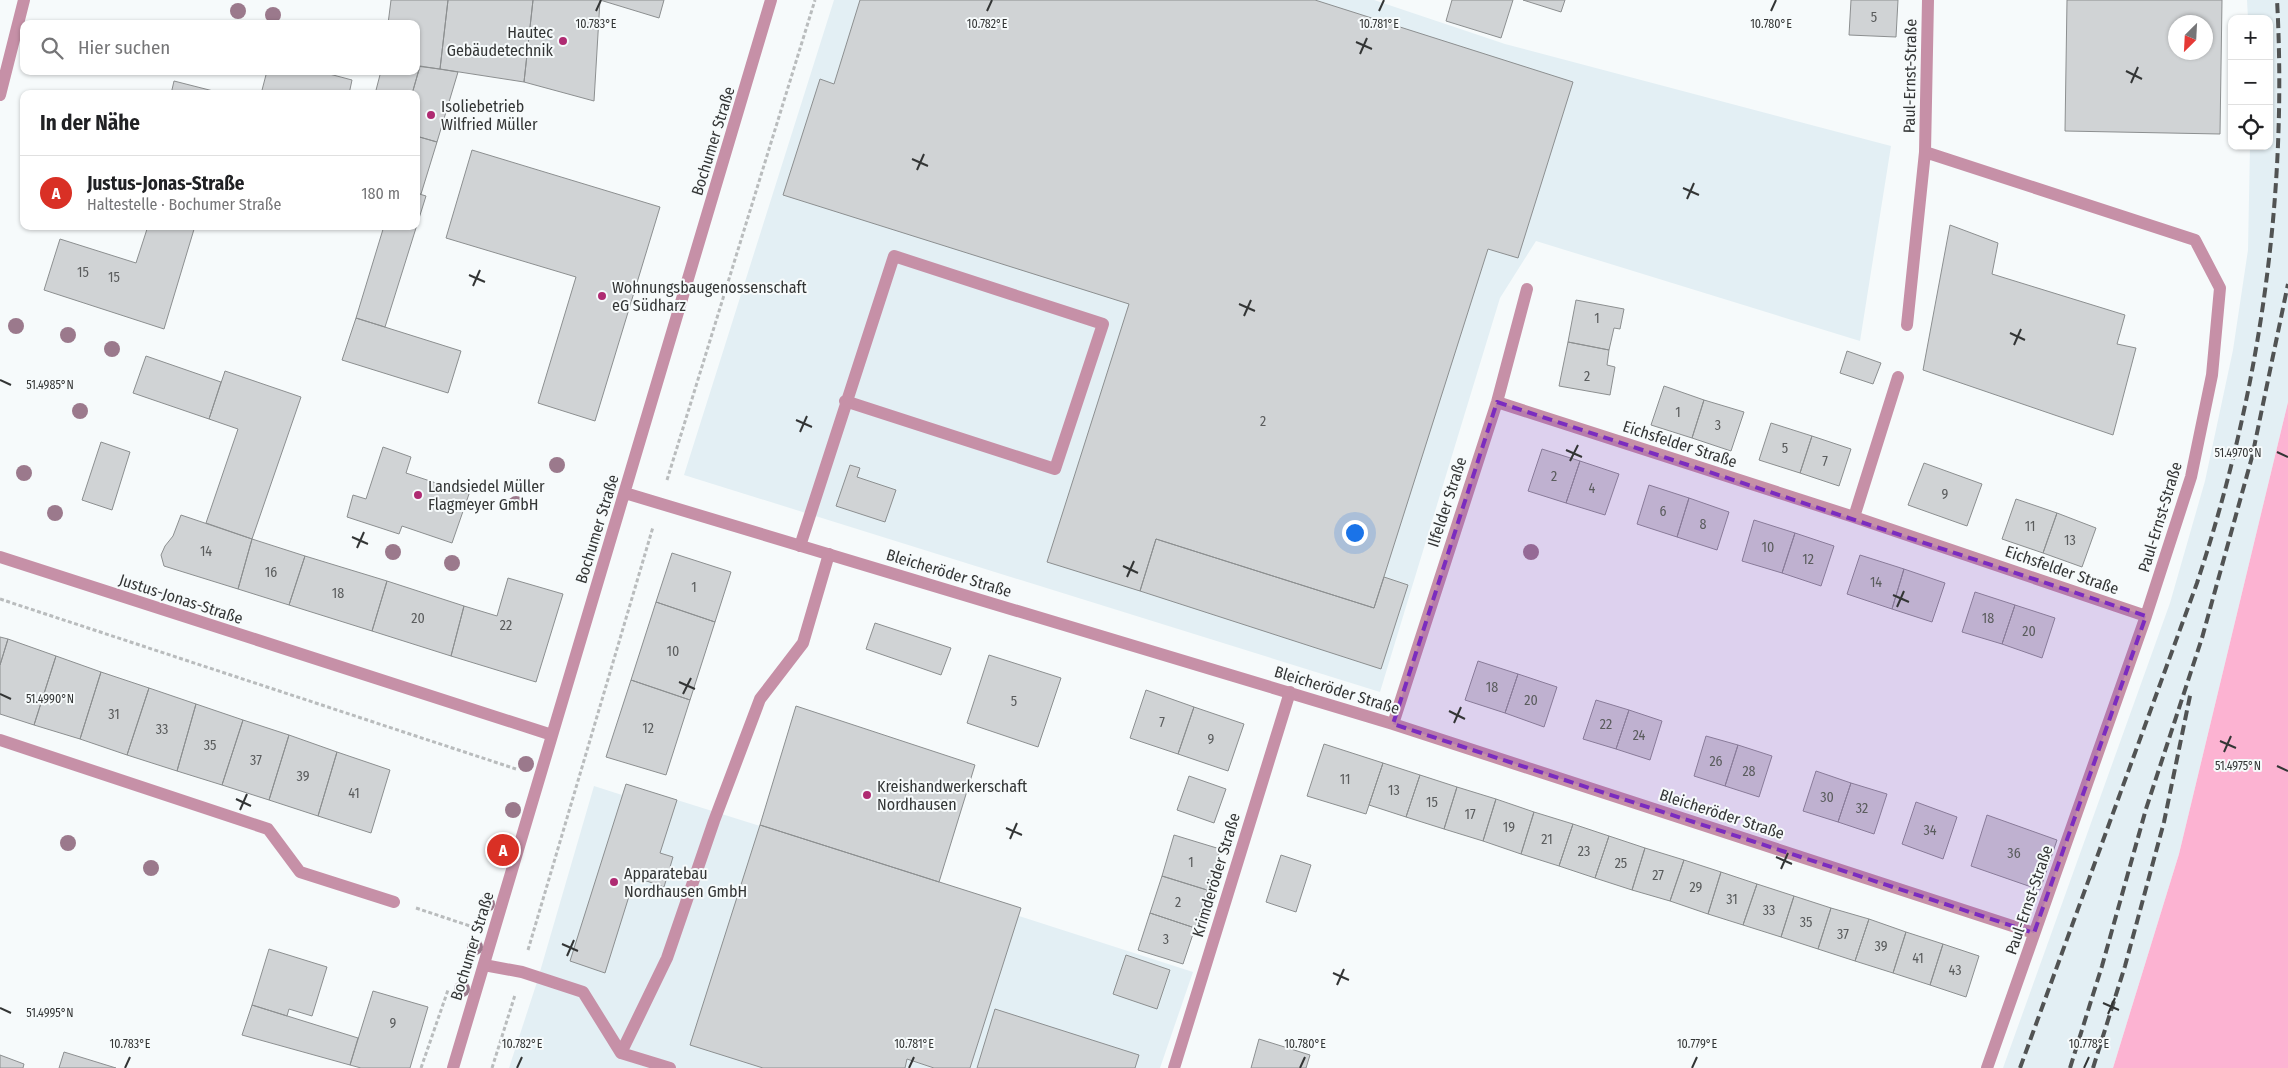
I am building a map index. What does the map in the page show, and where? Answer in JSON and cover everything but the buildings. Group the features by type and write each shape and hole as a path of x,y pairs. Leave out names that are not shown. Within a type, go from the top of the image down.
{"street":[{"path":"23,20 24,0"},
{"name":"Bochumer Straße","path":"453,1068 771,0"},
{"name":"Paul-Ernst-Straße","path":"1907,325 1924,152 1928,0"},
{"path":"0,96 20,33"},
{"name":"Paul-Ernst-Straße","path":"1924,152 2195,240 2220,288 2212,375 2191,477 2146,616 1987,1068"},
{"path":"800,546 846,401 894,256 1102,324 1055,469 846,401"},
{"name":"Ilfelder Straße","path":"1393,724 1497,402 1527,289"},
{"path":"1854,517 1898,377"},
{"name":"Eichsfelder Straße","path":"1497,402 1854,517 2146,616"},
{"name":"Bleicheröder Straße","path":"625,493 1393,724 2034,933"},
{"path":"621,1053 666,958 760,700 803,643 829,554"},
{"name":"Justus-Jonas-Straße","path":"0,557 552,735"},
{"name":"Krimderöder Straße","path":"1174,1068 1290,692"},
{"path":"0,740 268,829 300,872 394,902"},
{"path":"484,965 522,972 583,992 621,1053 670,1068"}],"path":[{"path":"492,1068 660,504 815,0"},
{"path":"0,599 517,769"},
{"path":"394,902 494,933"}],"highlighted area":[{"path":"1497,402 2146,616 2034,933 1393,724"}],"shaded area":[{"path":"834,0 1374,0 1505,44 1891,146 1860,341 1536,241 1500,298 1380,692 684,475"},
{"path":"2247,0 2288,0 2288,402 2179,854 2113,1068 2003,1068 2170,603 2205,481 2233,350 2248,250 2250,150 2273,150 2273,15 2248,15"},
{"path":"2288,402 2288,1068 2113,1068 2179,854"},
{"path":"626,784 1021,908 1019,916 1193,972 1160,1068 509,1068 537,982 594,786 622,795"}],"railway":[{"path":"2020,1068 2197,583 2219,512 2237,441 2252,368 2273,222 2278,148 2277,0"},
{"path":"2070,1068 2102,966 2146,809 2202,638 2252,457 2288,284"},
{"path":"2093,1068 2125,966 2164,822 2191,691"}],"place":[{"name":"Hautec Gebäudetechnik","path":"563,41"},
{"name":"Isoliebetrieb Wilfried Müller","path":"431,115"},
{"name":"Wohnungsbaugenossenschaft eG Südharz","path":"602,296"},
{"name":"Landsiedel Müller Flagmeyer GmbH","path":"418,495"},
{"name":"Kreishandwerkerschaft Nordhausen","path":"867,795"},
{"name":"Justus-Jonas-Straße","path":"503,850"},
{"name":"Apparatebau Nordhausen GmbH","path":"614,882"}]}
